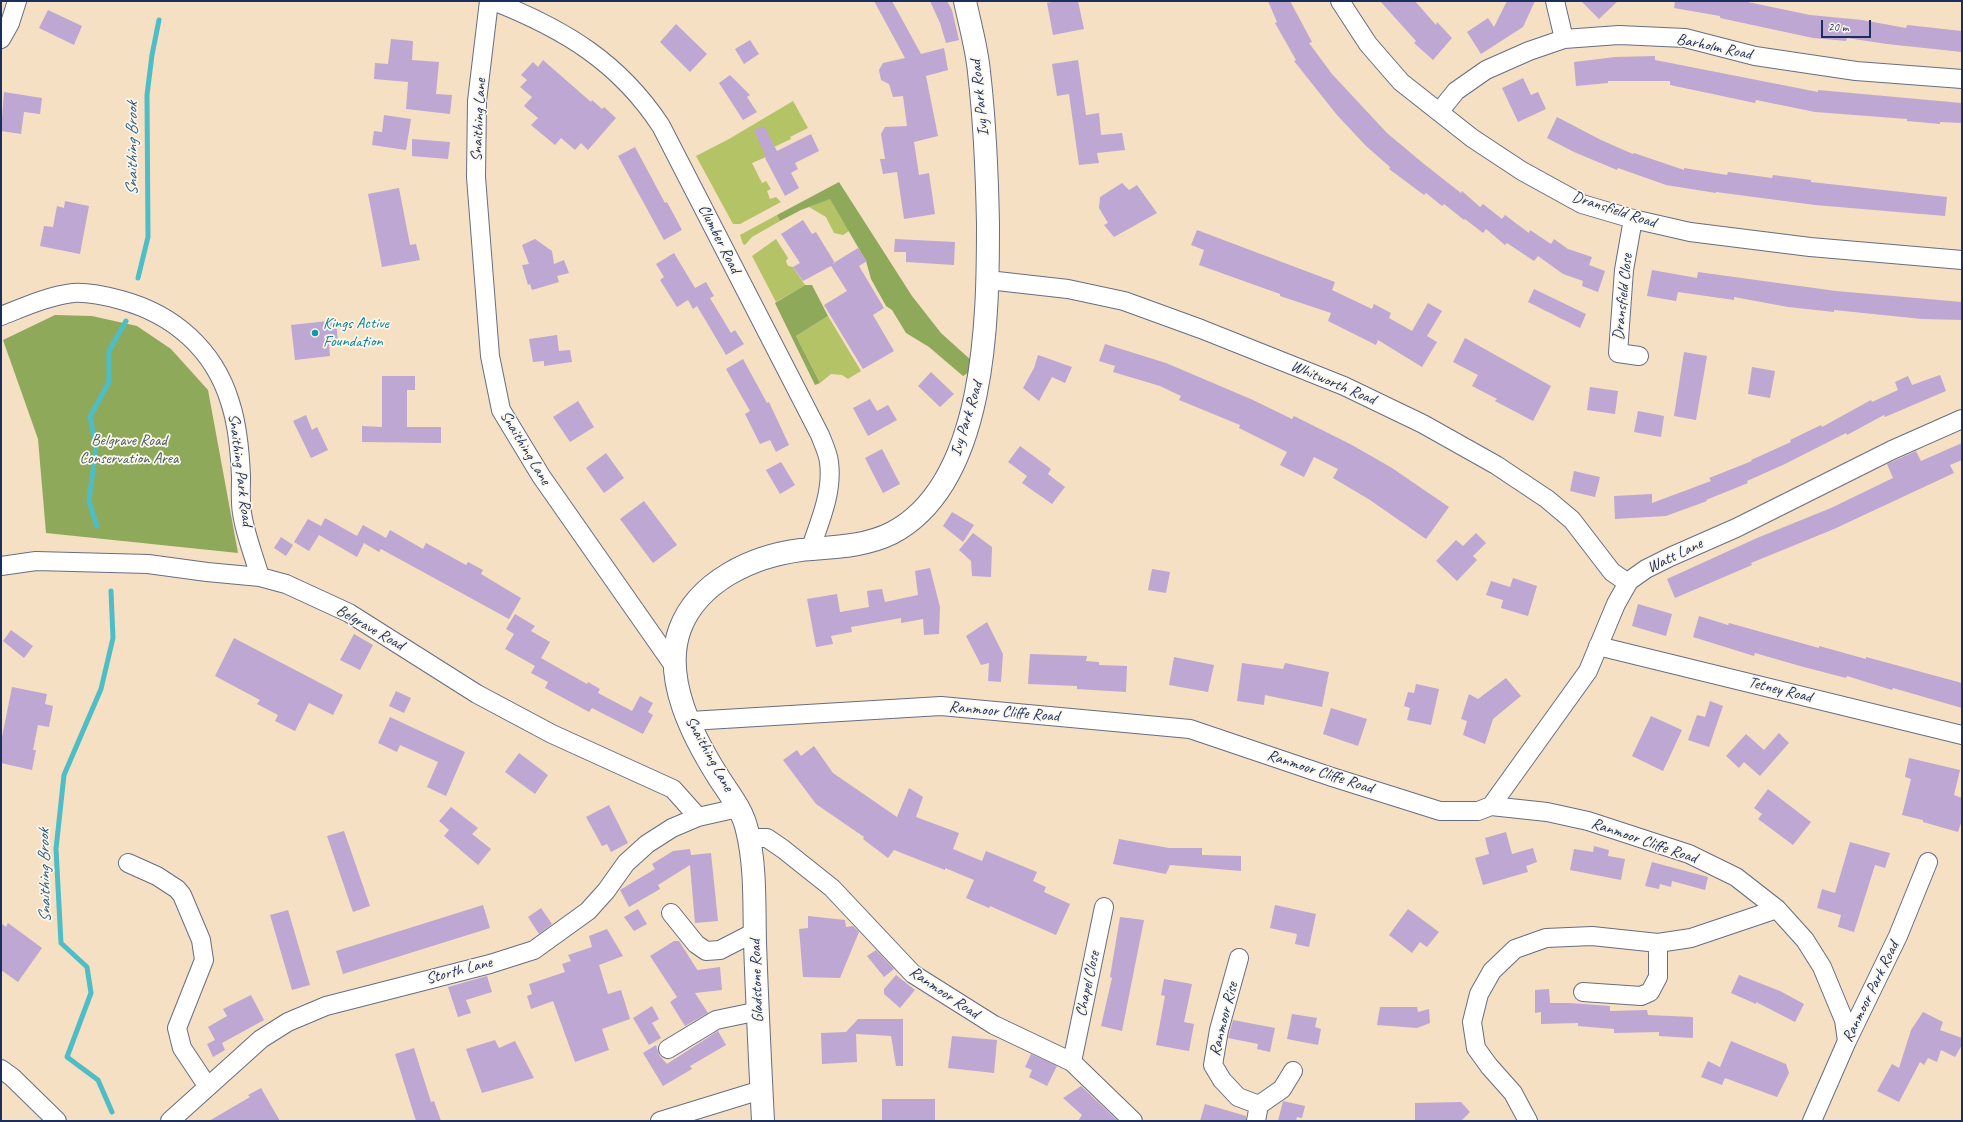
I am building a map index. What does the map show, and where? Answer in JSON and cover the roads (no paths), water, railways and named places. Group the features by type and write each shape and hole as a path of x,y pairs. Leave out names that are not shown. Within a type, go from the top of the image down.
{"street":[{"path":"1,39 10,23 17,1"},
{"name":"Snaithing Lane","path":"489,1 477,101 476,177 490,356 501,410 541,476 674,666 683,704 690,721 710,761 745,821 749,840"},
{"name":"Clumber Road","path":"493,1 526,14 564,33 592,52 612,68 631,87 647,105 661,126 820,435 829,460 830,485 823,515 810,550"},
{"name":"Ivy Park Road","path":"674,666 676,642 686,617 700,595 708,589 729,574 755,561 786,553 856,545 889,534 912,519 934,496 956,458 974,402 982,366 988,280 987,174 979,70 965,1"},
{"name":"Dransfield Road","path":"1340,1 1368,44 1401,82 1472,138 1522,171 1582,204 1633,220 1690,232 1810,247 1962,260"},
{"path":"1555,1 1564,38"},
{"name":"Barholm Road","path":"1439,112 1456,91 1486,70 1529,51 1564,38 1619,35 1685,38 1755,56 1856,71 1962,80"},
{"name":"Dransfield Close","path":"1633,220 1624,270 1618,353 1639,356"},
{"name":"Whitworth Road","path":"988,280 1068,289 1124,301 1201,329 1344,386 1423,424 1496,465 1547,498 1572,520 1612,572 1628,583"},
{"name":"Snaithing Park Road","path":"1,316 51,297 74,293 107,296 141,305 163,316 185,331 204,352 217,372 230,401 237,429 242,513 260,577"},
{"name":"Watt Lane","path":"1491,806 1584,677 1616,604 1628,583 1646,569 1670,557 1736,528 1892,450 1962,419"},
{"name":"Belgrave Road","path":"1,566 36,561 148,564 260,577 286,584 349,613 477,694 552,734 673,789 698,817"},
{"name":"Tetney Road","path":"1598,646 1962,735"},
{"name":"Ranmoor Cliffe Road","path":"690,721 941,706 1190,729 1332,777 1440,811 1478,811 1491,806 1547,812 1588,821 1682,852 1736,877 1777,909 1805,940 1822,967 1844,1020 1847,1041"},
{"name":"Storth Lane","path":"170,1121 261,1039 288,1022 326,1006 490,964 534,950 588,911 606,891 626,863 647,844 672,828 698,817 738,808"},
{"name":"Ranmoor Road","path":"749,840 767,838 832,888 913,974 925,983 994,1025 1072,1062 1133,1121"},
{"name":"Gladstone Road","path":"749,840 754,888 763,1121"},
{"name":"Ranmoor Park Road","path":"1812,1121 1847,1041 1898,936 1928,862"},
{"path":"128,863 157,876 177,888 182,895 201,940 204,960 176,1028 182,1048 208,1087"},
{"name":"Chapel Close","path":"1072,1062 1104,907"},
{"path":"1528,1121 1513,1093 1488,1066 1476,1048 1472,1022 1479,994 1492,971 1515,949 1546,938 1592,936 1658,943 1691,938 1777,909"},
{"path":"671,913 696,944 706,951 720,950 755,932"},
{"path":"1583,992 1641,996 1650,992 1658,977 1658,943"},
{"name":"Ranmoor Rise","path":"1239,958 1220,1030 1213,1065 1222,1080 1238,1097 1257,1113 1282,1089 1293,1071"},
{"path":"668,1049 716,1020 759,1011"},
{"path":"1,1069 12,1077 57,1121"},
{"path":"660,1121 761,1090"}],"waterway":[{"name":"Snaithing Brook","path":"138,278 148,237 147,95 152,55 159,20"},
{"name":"Snaithing Brook","path":"97,526 89,501 96,447 90,417 109,382 109,351 126,321"},
{"name":"Snaithing Brook","path":"111,591 113,638 101,689 64,775 56,849 61,943 87,967 91,993 67,1057 98,1080 112,1112"}],"place":[{"name":"Kings Active Foundation","path":"315,333"}],"park label":[{"name":"Belgrave Road Conservation Area","path":"129,450"}]}
